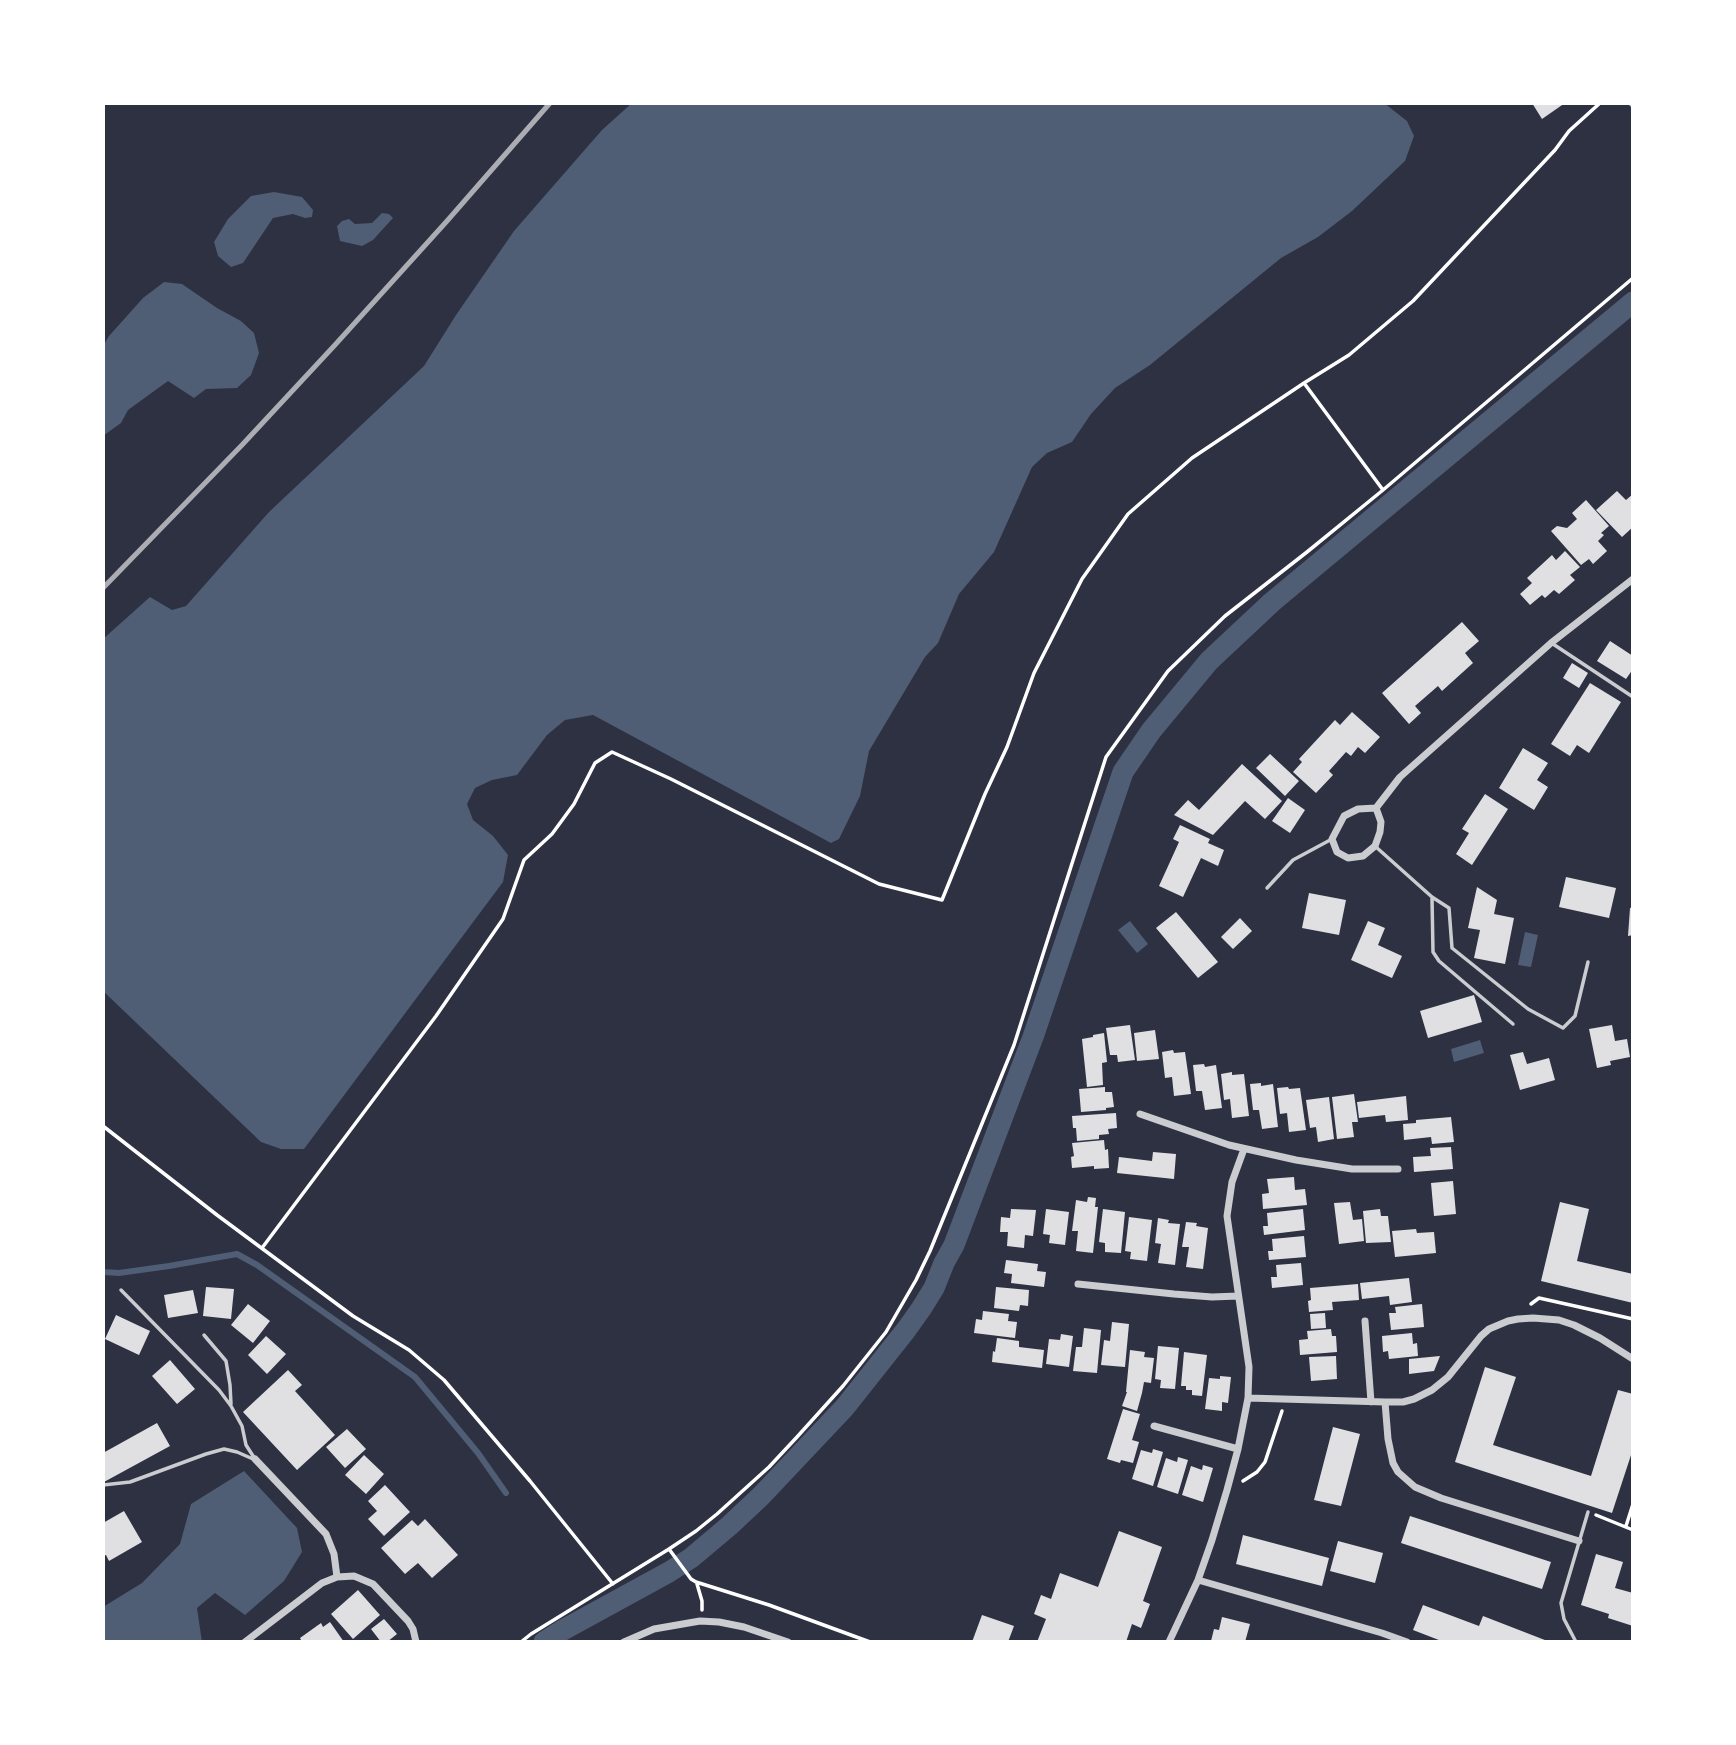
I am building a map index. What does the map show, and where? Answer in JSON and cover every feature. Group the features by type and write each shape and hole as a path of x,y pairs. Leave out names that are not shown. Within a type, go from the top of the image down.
{"street":[{"path":"1376,808 1381,822 1375,846 1363,856 1348,858 1336,852 1332,839 1344,816 1358,809 1376,808 1400,777 1551,643 1633,579"},
{"path":"1140,1114 1244,1149 1352,1169 1398,1169"},
{"path":"1170,1642 1198,1580 1227,1490 1248,1398 1249,1367 1227,1216 1232,1182 1244,1149"},
{"path":"1078,1284 1212,1297 1238,1296"},
{"path":"1248,1398 1403,1402 1432,1390 1456,1370 1480,1336 1489,1329 1518,1319 1546,1319 1574,1325 1633,1359"},
{"path":"1365,1321 1371,1402"},
{"path":"1385,1402 1393,1463 1398,1472 1415,1487 1441,1498 1579,1541"},
{"path":"1154,1426 1238,1450"},
{"path":"255,1459 326,1534 334,1554 337,1577"},
{"path":"245,1642 322,1583 337,1577 354,1576 373,1584 408,1621 416,1642"},
{"path":"1198,1580 1407,1642"},
{"path":"624,1642 665,1626 701,1621 744,1627 788,1642"}],"lane":[{"path":"1551,643 1633,697"},
{"path":"1267,888 1293,860 1332,839"},
{"path":"1375,846 1432,897 1449,908 1452,948 1528,1009 1563,1028 1575,1016 1588,962"},
{"path":"1432,897 1433,952 1438,961 1513,1024"},
{"path":"121,1290 232,1406 242,1426 246,1445 255,1459"},
{"path":"204,1335 226,1361 232,1406"},
{"path":"103,1485 130,1482 224,1450 255,1459"},
{"path":"1576,1642 1564,1619 1561,1603 1588,1512"}],"path":[{"path":"262,1248 436,1016 503,919 524,860 552,834 574,804 596,763 612,752 879,884 942,900 985,793 1007,747 1034,673 1082,579 1128,514 1192,458 1349,355 1413,302 1555,150 1569,131 1600,103"},
{"path":"521,1642 696,1531 769,1466 836,1394 886,1332 930,1251 1014,1045 1106,757 1168,671 1225,616 1383,490 1633,278"},
{"path":"1304,383 1383,490"},
{"path":"103,1126 353,1316 409,1350 444,1380 613,1584"},
{"path":"1227,1490 1257,1472 1265,1462 1286,1399"},
{"path":"1626,1526 1633,1504"},
{"path":"1588,1512 1633,1530"},
{"path":"669,1549 696,1582 870,1642"},
{"path":"696,1582 702,1601 701,1621"}],"water":[{"path":"632,103 1384,103 1407,121 1414,136 1405,161 1352,211 1318,237 1281,258 1150,365 1115,388 1091,414 1072,442 1047,453 1032,467 994,552 959,594 938,643 925,657 869,751 860,796 839,839 831,843 593,715 565,720 547,735 517,775 492,780 475,788 467,804 473,820 493,836 508,855 503,882 304,1149 281,1149 261,1142 103,991 103,639 150,597 172,610 186,606 269,512 424,366 514,231 602,130"},
{"path":"274,192 302,197 313,210 312,217 293,214 273,218 243,263 231,267 218,256 214,242 228,219 251,196"},
{"path":"382,213 393,218 373,240 362,246 340,241 337,226 342,221 349,219 355,224 372,223"},
{"path":"164,282 182,284 241,321 254,333 259,353 251,375 237,388 206,389 194,398 168,381 128,410 121,423 103,436 103,346 143,298"},
{"path":"1130,921 1148,944 1137,953 1118,930"},
{"path":"1525,932 1538,935 1531,967 1518,965"},
{"path":"1480,1040 1484,1053 1454,1062 1451,1049"},
{"path":"244,1471 297,1528 302,1552 284,1581 245,1615 215,1593 197,1608 202,1642 103,1642 103,1607 142,1583 180,1544 191,1504"}],"building":[{"path":"1532,103 1565,103 1542,119"},
{"path":"1617,491 1626,500 1633,494 1633,527 1622,537 1596,510"},
{"path":"1586,500 1609,526 1601,533 1604,535 1598,541 1607,551 1593,564 1589,559 1581,565 1551,531 1557,526 1567,528 1577,519 1572,513"},
{"path":"1565,551 1580,567 1570,575 1575,580 1559,594 1554,590 1545,598 1542,595 1530,605 1520,594 1532,583 1527,578 1552,555 1556,560"},
{"path":"1462,622 1479,641 1465,653 1473,663 1442,691 1438,686 1415,706 1421,713 1409,724 1382,693"},
{"path":"1610,641 1633,656 1633,669 1626,679 1597,661"},
{"path":"1572,663 1588,673 1579,688 1563,678"},
{"path":"1590,683 1621,702 1589,753 1577,745 1570,756 1551,744"},
{"path":"1352,712 1380,737 1365,753 1358,747 1351,756 1346,752 1329,771 1333,775 1316,793 1293,772 1302,762 1299,759 1335,720 1340,725"},
{"path":"1523,748 1548,763 1537,780 1548,787 1534,810 1499,788"},
{"path":"1270,754 1299,781 1285,796 1256,768"},
{"path":"1242,764 1282,801 1265,819 1245,801 1213,835 1174,815 1188,800 1199,810"},
{"path":"1485,794 1508,809 1472,865 1456,854 1469,833 1462,829"},
{"path":"1288,798 1305,810 1290,833 1272,821"},
{"path":"1180,825 1210,839 1208,843 1224,850 1218,866 1201,858 1183,897 1159,886 1179,842 1173,839"},
{"path":"1566,877 1616,888 1609,918 1559,907"},
{"path":"1477,887 1497,900 1494,914 1514,918 1505,964 1474,958 1480,930 1468,928"},
{"path":"1309,893 1346,900 1339,935 1302,928"},
{"path":"1633,907 1633,935 1628,936 1630,908"},
{"path":"1176,912 1218,962 1198,978 1156,928"},
{"path":"1240,918 1252,931 1233,949 1221,937"},
{"path":"1368,921 1385,928 1378,945 1402,956 1392,978 1351,960"},
{"path":"1474,995 1482,1022 1428,1038 1420,1011"},
{"path":"1130,1025 1135,1060 1118,1062 1117,1055 1110,1055 1106,1028"},
{"path":"1612,1025 1615,1041 1627,1039 1630,1057 1610,1061 1611,1065 1597,1068 1589,1029"},
{"path":"1155,1030 1159,1059 1137,1061 1134,1033"},
{"path":"1104,1033 1107,1062 1102,1063 1103,1085 1087,1087 1082,1039"},
{"path":"1173,1050 1174,1053 1185,1052 1191,1094 1174,1096 1172,1077 1165,1078 1162,1052"},
{"path":"1523,1052 1527,1064 1549,1058 1555,1080 1520,1090 1510,1055"},
{"path":"1204,1064 1205,1067 1216,1065 1222,1108 1205,1110 1202,1091 1196,1091 1193,1065"},
{"path":"1232,1072 1232,1075 1244,1074 1249,1116 1232,1118 1230,1099 1224,1100 1221,1074"},
{"path":"1261,1083 1261,1086 1273,1084 1278,1127 1262,1129 1259,1110 1253,1110 1250,1084"},
{"path":"1105,1087 1105,1092 1112,1092 1114,1107 1081,1112 1079,1089"},
{"path":"1277,1088 1300,1088 1306,1130 1289,1132 1287,1113 1280,1114"},
{"path":"1354,1094 1358,1122 1352,1122 1354,1137 1337,1139 1332,1097"},
{"path":"1406,1096 1408,1120 1386,1122 1385,1115 1359,1118 1357,1102"},
{"path":"1329,1097 1334,1139 1318,1142 1316,1127 1310,1128 1306,1100"},
{"path":"1116,1113 1117,1128 1108,1129 1109,1134 1099,1135 1099,1139 1077,1141 1072,1116"},
{"path":"1451,1117 1454,1142 1432,1144 1431,1137 1404,1140 1403,1124"},
{"path":"1104,1140 1105,1150 1108,1149 1109,1168 1072,1168 1072,1143"},
{"path":"1451,1147 1453,1169 1414,1172 1413,1157 1431,1156 1430,1148"},
{"path":"1153,1152 1176,1154 1174,1179 1117,1173 1119,1157 1152,1161"},
{"path":"1294,1177 1295,1190 1305,1189 1307,1205 1263,1209 1262,1194 1269,1193 1267,1179"},
{"path":"1453,1181 1456,1214 1434,1216 1431,1183"},
{"path":"1088,1197 1096,1198 1095,1207 1098,1207 1093,1253 1076,1251 1078,1231 1072,1231 1076,1200 1087,1202"},
{"path":"1350,1202 1353,1220 1362,1219 1364,1241 1339,1244 1334,1203"},
{"path":"1560,1202 1589,1209 1577,1261 1633,1274 1633,1303 1541,1281"},
{"path":"1011,1209 1036,1210 1033,1236 1025,1235 1024,1248 1007,1246 1008,1232 1000,1232 1001,1217 1010,1218"},
{"path":"1046,1209 1069,1212 1065,1245 1049,1243 1050,1235 1043,1234"},
{"path":"1103,1209 1125,1212 1121,1253 1105,1252 1105,1243 1099,1242"},
{"path":"1303,1209 1305,1230 1264,1235 1263,1226 1268,1226 1267,1213"},
{"path":"1380,1209 1381,1216 1388,1216 1391,1242 1366,1243 1363,1211"},
{"path":"1129,1217 1152,1220 1147,1261 1130,1259 1131,1252 1125,1251"},
{"path":"1158,1218 1169,1220 1168,1223 1180,1224 1175,1265 1158,1263 1161,1244 1155,1243"},
{"path":"1186,1222 1208,1228 1203,1269 1186,1267 1189,1247 1182,1247"},
{"path":"1416,1229 1417,1233 1434,1232 1436,1253 1395,1257 1392,1231"},
{"path":"1304,1236 1306,1257 1269,1260 1268,1251 1273,1251 1272,1239"},
{"path":"1006,1260 1038,1264 1037,1271 1046,1272 1044,1287 1011,1283 1012,1274 1004,1273"},
{"path":"1301,1263 1303,1285 1272,1288 1271,1277 1277,1277 1276,1265"},
{"path":"1409,1278 1412,1302 1390,1305 1389,1296 1362,1299 1360,1283"},
{"path":"1358,1284 1359,1300 1332,1302 1333,1310 1309,1312 1310,1288"},
{"path":"206,1287 234,1289 231,1319 203,1316"},
{"path":"996,1287 1029,1290 1028,1306 1020,1305 1019,1311 994,1308"},
{"path":"193,1290 198,1313 168,1318 164,1295"},
{"path":"248,1304 270,1321 253,1343 231,1325"},
{"path":"1422,1304 1424,1327 1391,1330 1389,1313 1396,1313 1395,1307"},
{"path":"983,1311 1009,1314 1008,1321 1017,1322 1015,1338 974,1333 976,1319 982,1320"},
{"path":"1325,1313 1326,1328 1311,1329 1310,1314"},
{"path":"116,1315 150,1331 139,1355 105,1339"},
{"path":"1112,1322 1129,1324 1125,1367 1101,1365 1104,1340 1110,1341"},
{"path":"1084,1328 1101,1330 1097,1373 1073,1371 1076,1347 1082,1347"},
{"path":"1331,1329 1332,1336 1336,1336 1337,1352 1300,1355 1299,1340 1308,1339 1307,1331"},
{"path":"1412,1333 1413,1344 1417,1343 1418,1356 1389,1359 1388,1351 1383,1352 1382,1336"},
{"path":"1061,1334 1073,1336 1069,1367 1046,1364 1049,1339 1060,1340"},
{"path":"266,1336 286,1354 267,1374 248,1355"},
{"path":"997,1338 1019,1341 1019,1347 1044,1350 1042,1368 992,1362"},
{"path":"1158,1346 1179,1348 1175,1389 1160,1388 1161,1380 1155,1379"},
{"path":"1130,1350 1145,1352 1144,1357 1154,1358 1151,1383 1144,1382 1137,1411 1122,1406 1127,1392"},
{"path":"1184,1352 1207,1355 1202,1396 1192,1395 1192,1390 1181,1386"},
{"path":"1336,1356 1337,1379 1311,1381 1309,1357"},
{"path":"1440,1356 1434,1371 1409,1374 1409,1359"},
{"path":"170,1360 195,1389 177,1404 152,1376"},
{"path":"1485,1367 1516,1377 1493,1445 1591,1476 1618,1390 1633,1394 1633,1449 1612,1513 1455,1462"},
{"path":"288,1370 302,1385 295,1391 335,1435 297,1470 243,1412"},
{"path":"1220,1376 1231,1377 1228,1403 1222,1402 1222,1411 1205,1409 1209,1378 1220,1379"},
{"path":"1123,1409 1140,1414 1132,1440 1139,1442 1133,1463 1107,1459"},
{"path":"157,1423 170,1446 104,1482 103,1453"},
{"path":"1333,1427 1360,1434 1341,1506 1314,1500"},
{"path":"347,1429 366,1449 345,1468 326,1447"},
{"path":"1153,1449 1163,1452 1153,1486 1132,1479 1141,1450 1152,1453"},
{"path":"364,1455 384,1474 366,1494 345,1475"},
{"path":"1178,1457 1188,1460 1178,1494 1157,1487 1166,1458 1177,1462"},
{"path":"1203,1465 1213,1468 1203,1502 1182,1495 1191,1466 1202,1470"},
{"path":"385,1485 410,1512 384,1536 368,1519 377,1511 368,1501"},
{"path":"124,1511 142,1542 109,1561 106,1555 103,1556 103,1523"},
{"path":"1410,1516 1551,1562 1542,1589 1401,1543"},
{"path":"425,1519 458,1555 432,1578 418,1563 405,1574 381,1548 412,1520 418,1526"},
{"path":"1119,1531 1162,1547 1143,1601 1150,1604 1141,1628 1132,1624 1126,1642 1037,1642 1046,1619 1034,1614 1041,1595 1051,1599 1060,1573 1098,1587"},
{"path":"1243,1535 1329,1558 1322,1586 1236,1564"},
{"path":"1338,1541 1383,1553 1375,1583 1330,1571"},
{"path":"1596,1554 1623,1562 1615,1588 1633,1593 1633,1626 1608,1618 1609,1614 1581,1605"},
{"path":"358,1590 380,1615 353,1639 331,1614"},
{"path":"1423,1605 1479,1626 1483,1616 1550,1642 1444,1642 1413,1630"},
{"path":"982,1615 1014,1626 1008,1642 972,1642"},
{"path":"1222,1617 1250,1624 1245,1642 1211,1641 1214,1629 1219,1630"},
{"path":"384,1619 397,1634 387,1642 381,1642 371,1629"},
{"path":"330,1622 344,1642 302,1642 300,1638 321,1623 323,1627"}],"waterway":[{"path":"544,1642 669,1572 691,1558 729,1526 845,1407 921,1309 954,1245 1033,1037 1123,772 1151,731 1209,661 1272,602 1633,302"},
{"path":"103,1272 119,1273 237,1254 257,1265 415,1377 478,1453 506,1493"}],"railway":[{"path":"103,588 334,346 550,103"}]}
